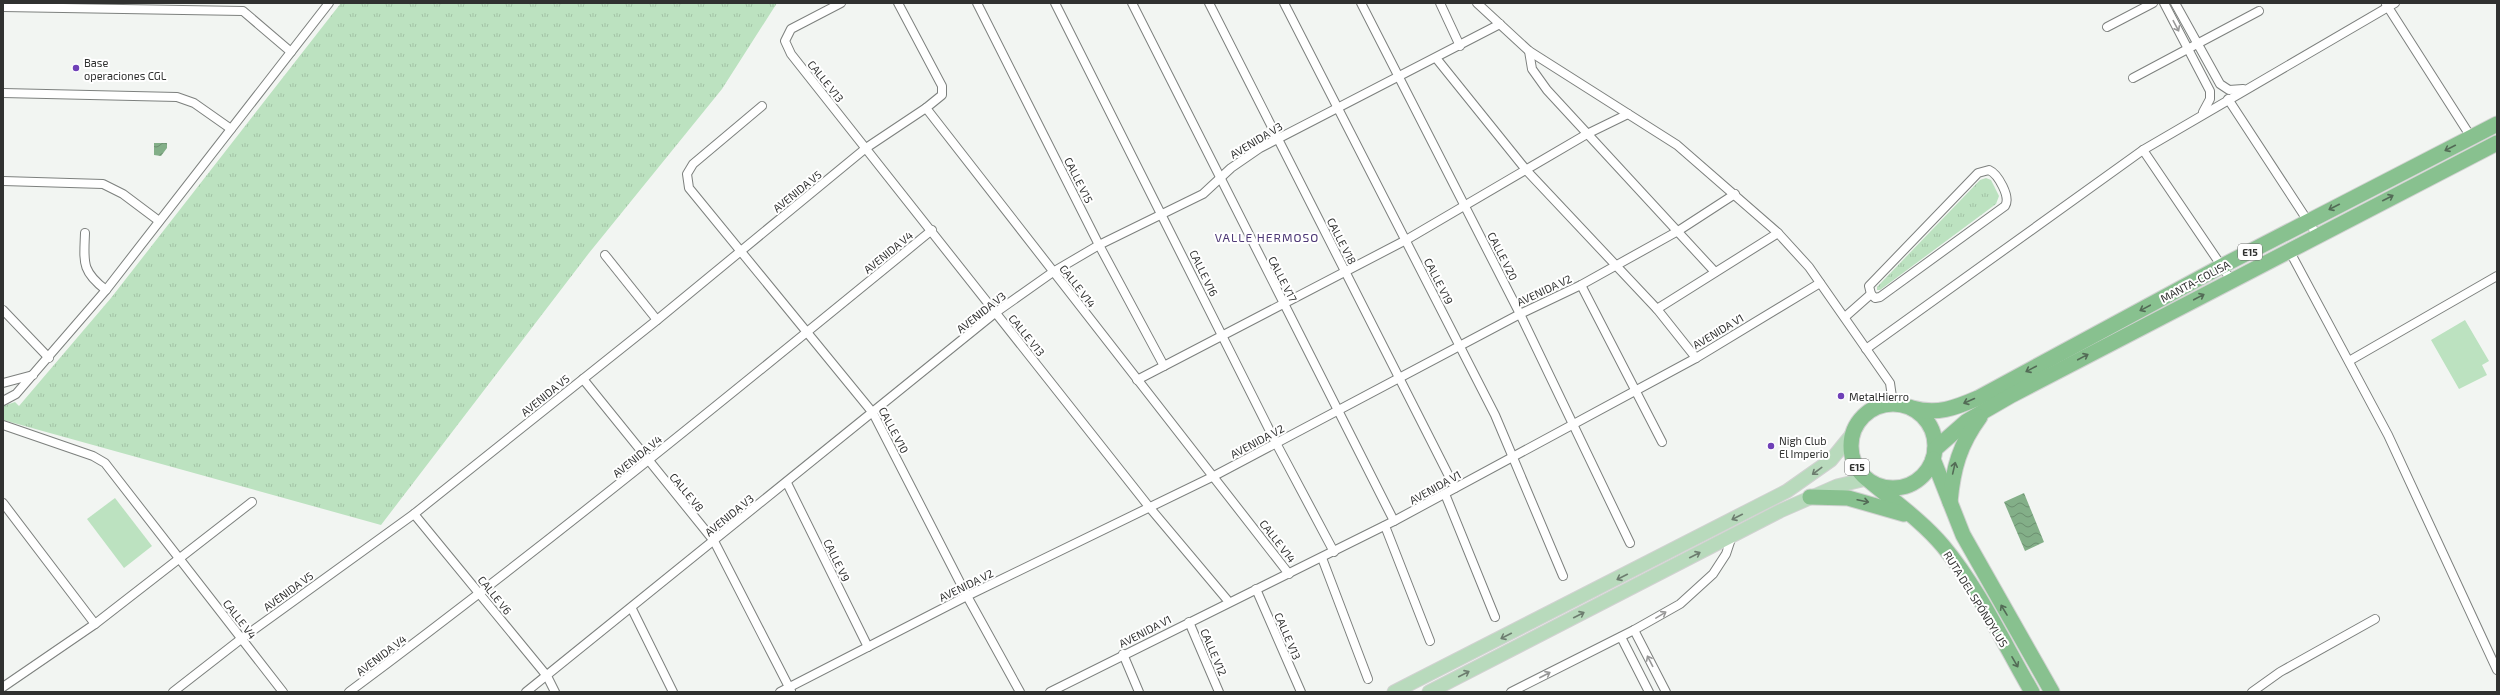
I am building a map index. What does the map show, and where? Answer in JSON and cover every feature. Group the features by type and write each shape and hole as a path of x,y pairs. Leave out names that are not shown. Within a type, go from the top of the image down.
{"highway":[{"name":"MANTA-COLISA","path":"1912,408 1937,412 1953,409 1978,398 2222,266 2497,124"},
{"name":"MANTA-COLISA","path":"1934,454 1954,431 1985,410 2317,235 2497,143"},
{"name":"E15","path":"1912,408 1892,404 1882,405 1868,412 1853,433 1851,445 1852,458 1858,469 1869,481 1896,488 1908,485 1919,479 1934,454"},
{"path":"1912,408 1922,415 1930,425 1934,437 1934,454"},
{"path":"1950,506 1957,458 1967,435 1985,410"},
{"name":"RUTA DEL SPÓNDYLUS","path":"1934,454 1950,506 1993,592 2047,690"},
{"name":"RUTA DEL SPÓNDYLUS","path":"1869,481 1912,517 1943,546 1958,567 2032,692"},
{"path":"1810,497 1848,498 1866,502 1912,517"}],"main road":[{"path":"1394,692 1782,494 1827,463 1853,433"},
{"path":"1429,692 1810,497 1837,486 1869,481"}],"street":[{"path":"3,401 16,394 34,375 106,290 329,3"},
{"name":"CALLE V13","path":"841,3 791,29 785,41 791,54 932,230 995,313 1150,508 1229,602"},
{"path":"898,3 942,86 942,95 926,108"},
{"name":"CALLE V15","path":"977,3 1099,245 1164,366"},
{"name":"CALLE V16","path":"1055,3 1276,444 1334,552"},
{"name":"CALLE V17","path":"1132,3 1394,521"},
{"name":"CALLE V18","path":"1209,3 1455,488"},
{"name":"CALLE V19","path":"1284,3 1495,415 1563,576"},
{"name":"CALLE V20","path":"1361,3 1574,422 1630,543"},
{"path":"1440,3 1460,46"},
{"path":"1477,3 1529,51 1677,145 1778,232 1800,255 1890,383 1892,404"},
{"path":"2107,27 2153,3"},
{"path":"2164,3 2211,95 2209,103 2201,115"},
{"path":"2175,3 2220,84 2229,90 2246,89"},
{"path":"1866,348 2143,150 2390,4 2471,137"},
{"path":"3,7 243,7 291,52"},
{"path":"2134,78 2259,11"},
{"name":"AVENIDA V3","path":"526,692 632,609 995,313 1053,272 1099,245 1203,194 1244,159 1277,139 1399,78 1500,24"},
{"path":"1529,51 1529,59 1536,74 1587,134 1715,272"},
{"path":"1436,58 1527,171 1657,309 1696,358"},
{"path":"2205,81 2215,76"},
{"path":"3,93 177,97 194,103 231,129"},
{"path":"2228,99 2317,235"},
{"name":"CALLE V10","path":"762,106 693,164 688,174 689,188 874,413 967,596 1020,692"},
{"name":"AVENIDA V5","path":"172,692 241,639 414,514 657,320 866,148 926,108"},
{"name":"CALLE V14","path":"926,108 1289,574"},
{"path":"1137,380 1406,240 1466,207 1587,134 1628,114"},
{"path":"2143,150 2231,280"},
{"path":"1984,170 1992,172 2007,198 2005,206 1880,297 1875,298 1871,294 1869,286 1978,173 1984,170"},
{"path":"3,181 103,184 123,194 159,221"},
{"name":"AVENIDA V2","path":"780,692 790,690 868,647 967,596 1214,476 1460,345 1616,267 1678,231 1735,194"},
{"name":"AVENIDA V4","path":"350,692 480,595 648,462 932,230"},
{"path":"1657,309 1778,232"},
{"path":"85,233 85,266 93,280 106,290"},
{"path":"2289,250 2388,435 2497,670"},
{"path":"605,256 657,320"},
{"path":"2349,361 2497,276"},
{"name":"AVENIDA V1","path":"1050,692 1123,654 1334,552 1445,494 1574,422 1696,358 1820,283"},
{"path":"1581,285 1662,442"},
{"path":"1845,317 1871,294"},
{"path":"3,310 49,358"},
{"path":"3,383 34,375"},
{"name":"CALLE V8","path":"583,379 648,462 714,542 790,690"},
{"name":"CALLE V4","path":"3,425 93,456 105,463 282,692"},
{"name":"CALLE V9","path":"787,483 868,647"},
{"path":"1445,494 1495,617"},
{"path":"3,687 96,624 180,560 252,502"},
{"path":"3,503 96,624"},
{"name":"CALLE V6","path":"414,514 547,676 555,692"},
{"path":"1384,526 1430,641"},
{"path":"1511,692 1634,630 1675,607 1697,590 1713,574 1726,554 1732,536"},
{"path":"1322,558 1368,679"},
{"name":"CALLE V13","path":"1256,589 1301,692"},
{"path":"632,609 673,692"},
{"path":"2252,692 2280,672 2375,619"},
{"name":"CALLE V12","path":"1189,622 1219,692"},
{"path":"1634,630 1666,692"},
{"path":"1620,637 1649,692"},
{"path":"1123,654 1139,692"}],"green space":[{"path":"341,3 777,3 722,89 589,253 381,525 3,420 3,406 15,402 19,406 111,298"},
{"path":"1986,178 1991,180 1999,196 1996,204 1880,290 1877,290 1877,287 1980,180"},
{"path":"2465,320 2489,361 2482,365 2487,375 2459,389 2431,340"},
{"path":"115,498 152,546 124,568 87,519"}],"water":[{"path":"154,143 167,143 167,148 161,156 154,155"},
{"path":"2024,493 2044,542 2025,551 2004,502"}],"place":[{"name":"Base operaciones CGL","path":"76,68"},
{"name":"MetalHierro","path":"1841,396"},
{"name":"Nigh Club El Imperio","path":"1771,446"}],"district":[{"name":"VALLE HERMOSO","path":"1267,237"}]}
